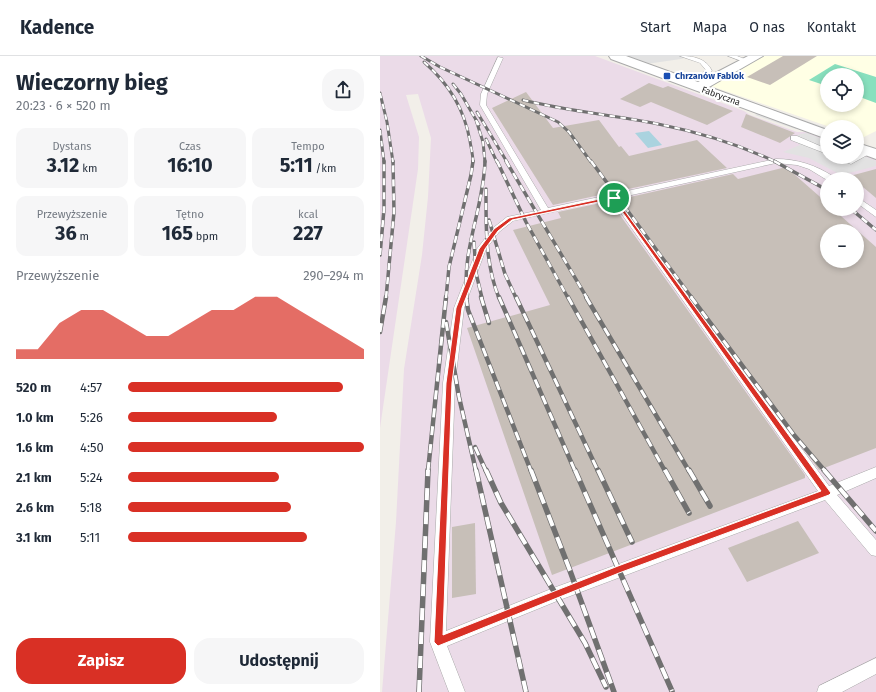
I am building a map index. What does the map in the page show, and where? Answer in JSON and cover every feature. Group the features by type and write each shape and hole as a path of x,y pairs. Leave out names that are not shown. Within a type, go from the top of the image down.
{"street":[{"name":"Fabryczna","path":"615,56 820,132"},
{"path":"699,87 752,59"}],"lane":[{"path":"683,56 703,62 709,71 700,77 686,82"},
{"path":"731,56 752,59"},
{"path":"500,58 484,94 483,106 546,211"},
{"path":"794,138 820,149"},
{"path":"457,692 438,642 449,383 459,308 482,249 496,230 510,219 614,198 776,161 789,161 807,166 820,173"},
{"path":"614,198 827,493 876,550"},
{"path":"864,205 876,214"},
{"path":"438,642 618,570 827,493 876,472"},
{"path":"825,692 876,666"}],"shaded area":[{"path":"380,56 595,56 797,132 806,132 820,137 820,164 864,164 864,155 876,160 876,692 382,692 396,522 404,369 422,255 428,197 431,138 418,94 406,95 419,137 418,169 380,428"},
{"path":"624,56 689,56 681,59 646,64"},
{"path":"761,56 876,56 876,131 864,137 864,120 820,120 820,124 708,85"},
{"path":"743,99 820,126 820,131 802,125 796,129 755,115 761,111 737,102"},
{"path":"807,133 820,138 820,164 809,158 783,152 800,145 792,139 800,134"},
{"path":"864,156 876,161 876,166 853,172 835,172 820,164 864,164"}],"green space":[{"path":"835,64 848,68 828,68"},
{"path":"820,73 820,84 809,80"},
{"path":"864,73 876,77 876,103 864,99"}],"water":[{"path":"649,131 662,145 648,148 635,133"}],"building":[{"path":"783,56 817,56 770,85 747,77"},
{"path":"649,83 663,88 668,86 733,111 707,125 651,102 640,107 620,99"},
{"path":"526,92 553,128 599,120 619,147 621,146 629,156 697,140 727,168 553,205 492,108"},
{"path":"746,114 795,133 780,143 741,127"},
{"path":"786,167 820,197 820,216 841,216 850,224 820,224 820,268 864,268 864,236 876,247 876,448 819,470 621,199 733,174 738,179"},
{"path":"876,169 876,198 864,188 864,172"},
{"path":"610,201 805,475 805,478 552,575 467,328 550,305 513,230 561,218 558,212"},
{"path":"798,521 819,553 747,582 728,548"},
{"path":"475,523 476,594 452,598 452,527"}],"railway":[{"path":"421,56 440,67 558,122 569,132 591,162"},
{"path":"424,62 441,79 454,97 459,107 467,129 473,161"},
{"path":"453,84 461,94 479,125"},
{"path":"380,93 387,122 393,162"},
{"path":"523,100 658,124 688,131 733,144 775,162"},
{"path":"477,112 507,162"},
{"path":"476,120 483,142 485,162"},
{"path":"380,130 384,162"},
{"path":"486,139 497,162"},
{"path":"386,298 394,212 393,161"},
{"path":"446,298 449,267 473,161"},
{"path":"497,161 526,222 568,298"},
{"path":"506,161 587,298"},
{"path":"591,161 692,298"},
{"path":"380,255 384,209 384,162"},
{"path":"467,298 467,263 481,195 485,162"},
{"path":"775,162 820,186"},
{"path":"486,189 487,244 491,272 499,298"},
{"path":"859,216 876,230"},
{"path":"489,220 505,274 516,298"},
{"path":"474,242 476,273 482,298"},
{"path":"380,332 386,297"},
{"path":"428,471 446,297"},
{"path":"466,297 468,310 531,471"},
{"path":"481,297 489,323"},
{"path":"499,297 575,471"},
{"path":"516,297 598,471"},
{"path":"568,297 665,471"},
{"path":"586,297 689,471"},
{"path":"691,297 794,435 825,471"},
{"path":"446,322 459,397 476,471"},
{"path":"475,447 486,471"},
{"path":"419,692 428,470"},
{"path":"476,470 526,692"},
{"path":"486,470 501,503 585,643 606,687"},
{"path":"531,470 569,568 614,692"},
{"path":"575,470 672,691"},
{"path":"598,470 632,542"},
{"path":"665,470 689,513"},
{"path":"689,470 710,506"},
{"path":"824,470 876,531"}],"place":[{"name":"Chrzanów Fablok","path":"667,76"}],"route":[{"path":"614,198 827,493 618,570 438,642 449,383 459,308 482,249 496,230 510,219 614,198"}]}
